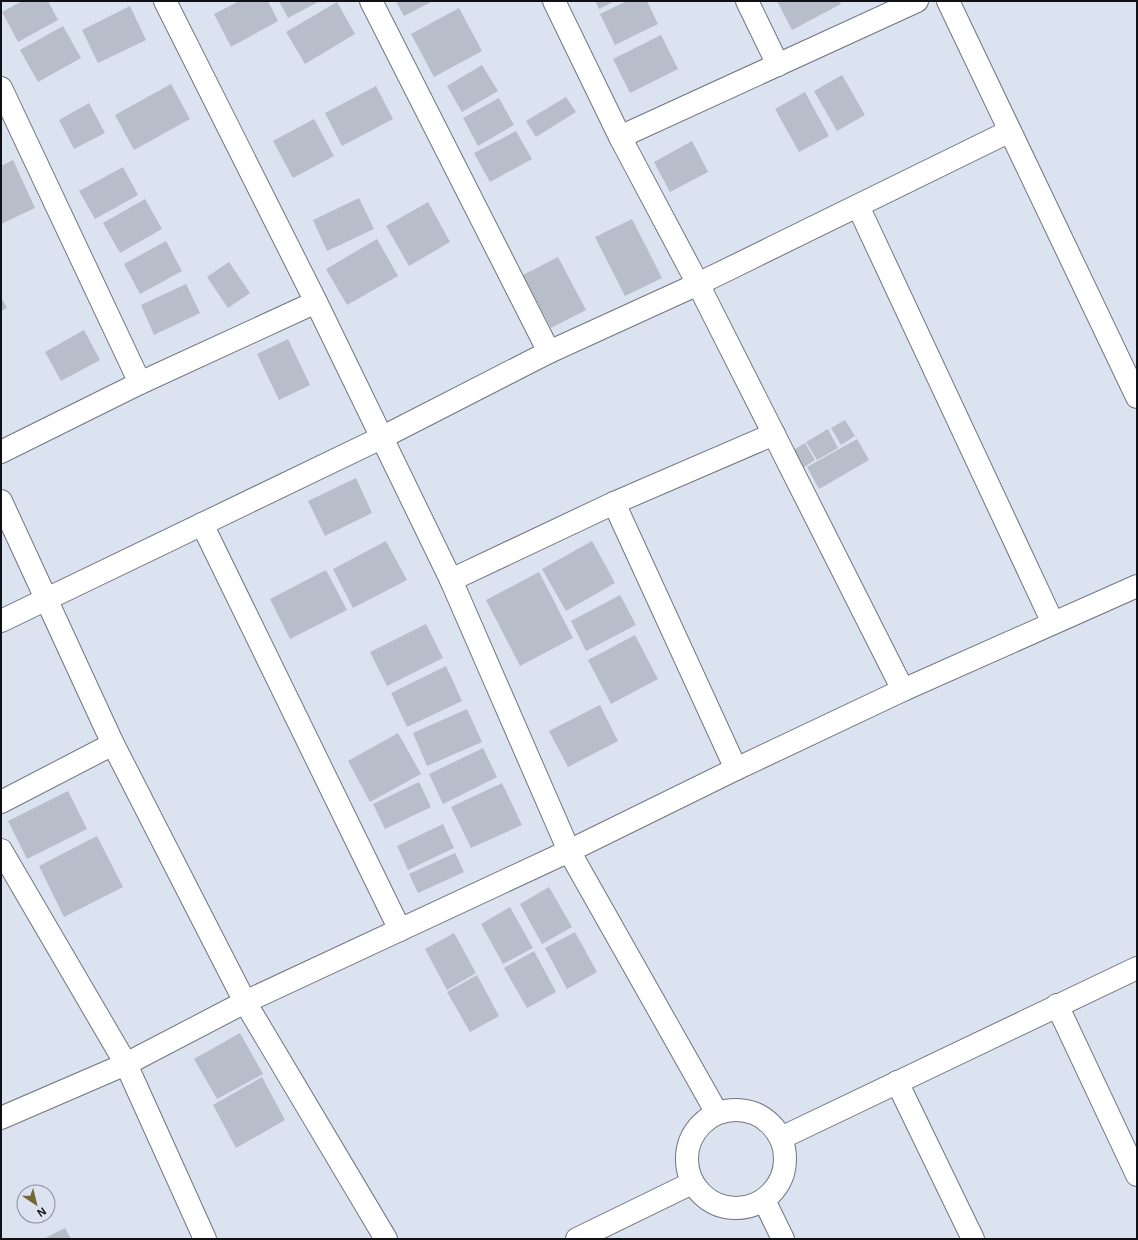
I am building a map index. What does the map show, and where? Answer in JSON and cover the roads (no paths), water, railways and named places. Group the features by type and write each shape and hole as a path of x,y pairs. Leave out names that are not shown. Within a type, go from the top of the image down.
{"street":[{"path":"165,1 383,437 451,580 569,851 717,1113"},
{"path":"371,1 549,352"},
{"path":"554,1 620,137 698,284 903,690"},
{"path":"747,1 778,65"},
{"path":"620,137 917,1"},
{"path":"948,1 1137,397"},
{"path":"1,88 140,383"},
{"path":"1,621 45,598 383,437 549,352 698,284 1010,131"},
{"path":"858,206 1053,623"},
{"path":"1,452 140,383 316,302"},
{"path":"451,580 614,503 774,434"},
{"path":"1,501 113,744 245,1002 386,1239"},
{"path":"614,503 736,768"},
{"path":"202,524 400,930"},
{"path":"1,1118 126,1064 245,1002 569,851 736,768 903,690 1137,586"},
{"path":"1,802 113,744"},
{"path":"1,850 126,1064 205,1239"},
{"path":"781,1138 1137,968"},
{"path":"1057,1005 1137,1175"},
{"path":"897,1082 973,1239"},
{"path":"736,1109 754,1113 770,1122 781,1138 786,1154 784,1172 777,1188 764,1200 745,1208 724,1208 706,1199 692,1183 686,1163 689,1142 700,1125 717,1113 736,1109"},
{"path":"577,1239 692,1183"},
{"path":"764,1200 783,1239"}]}
